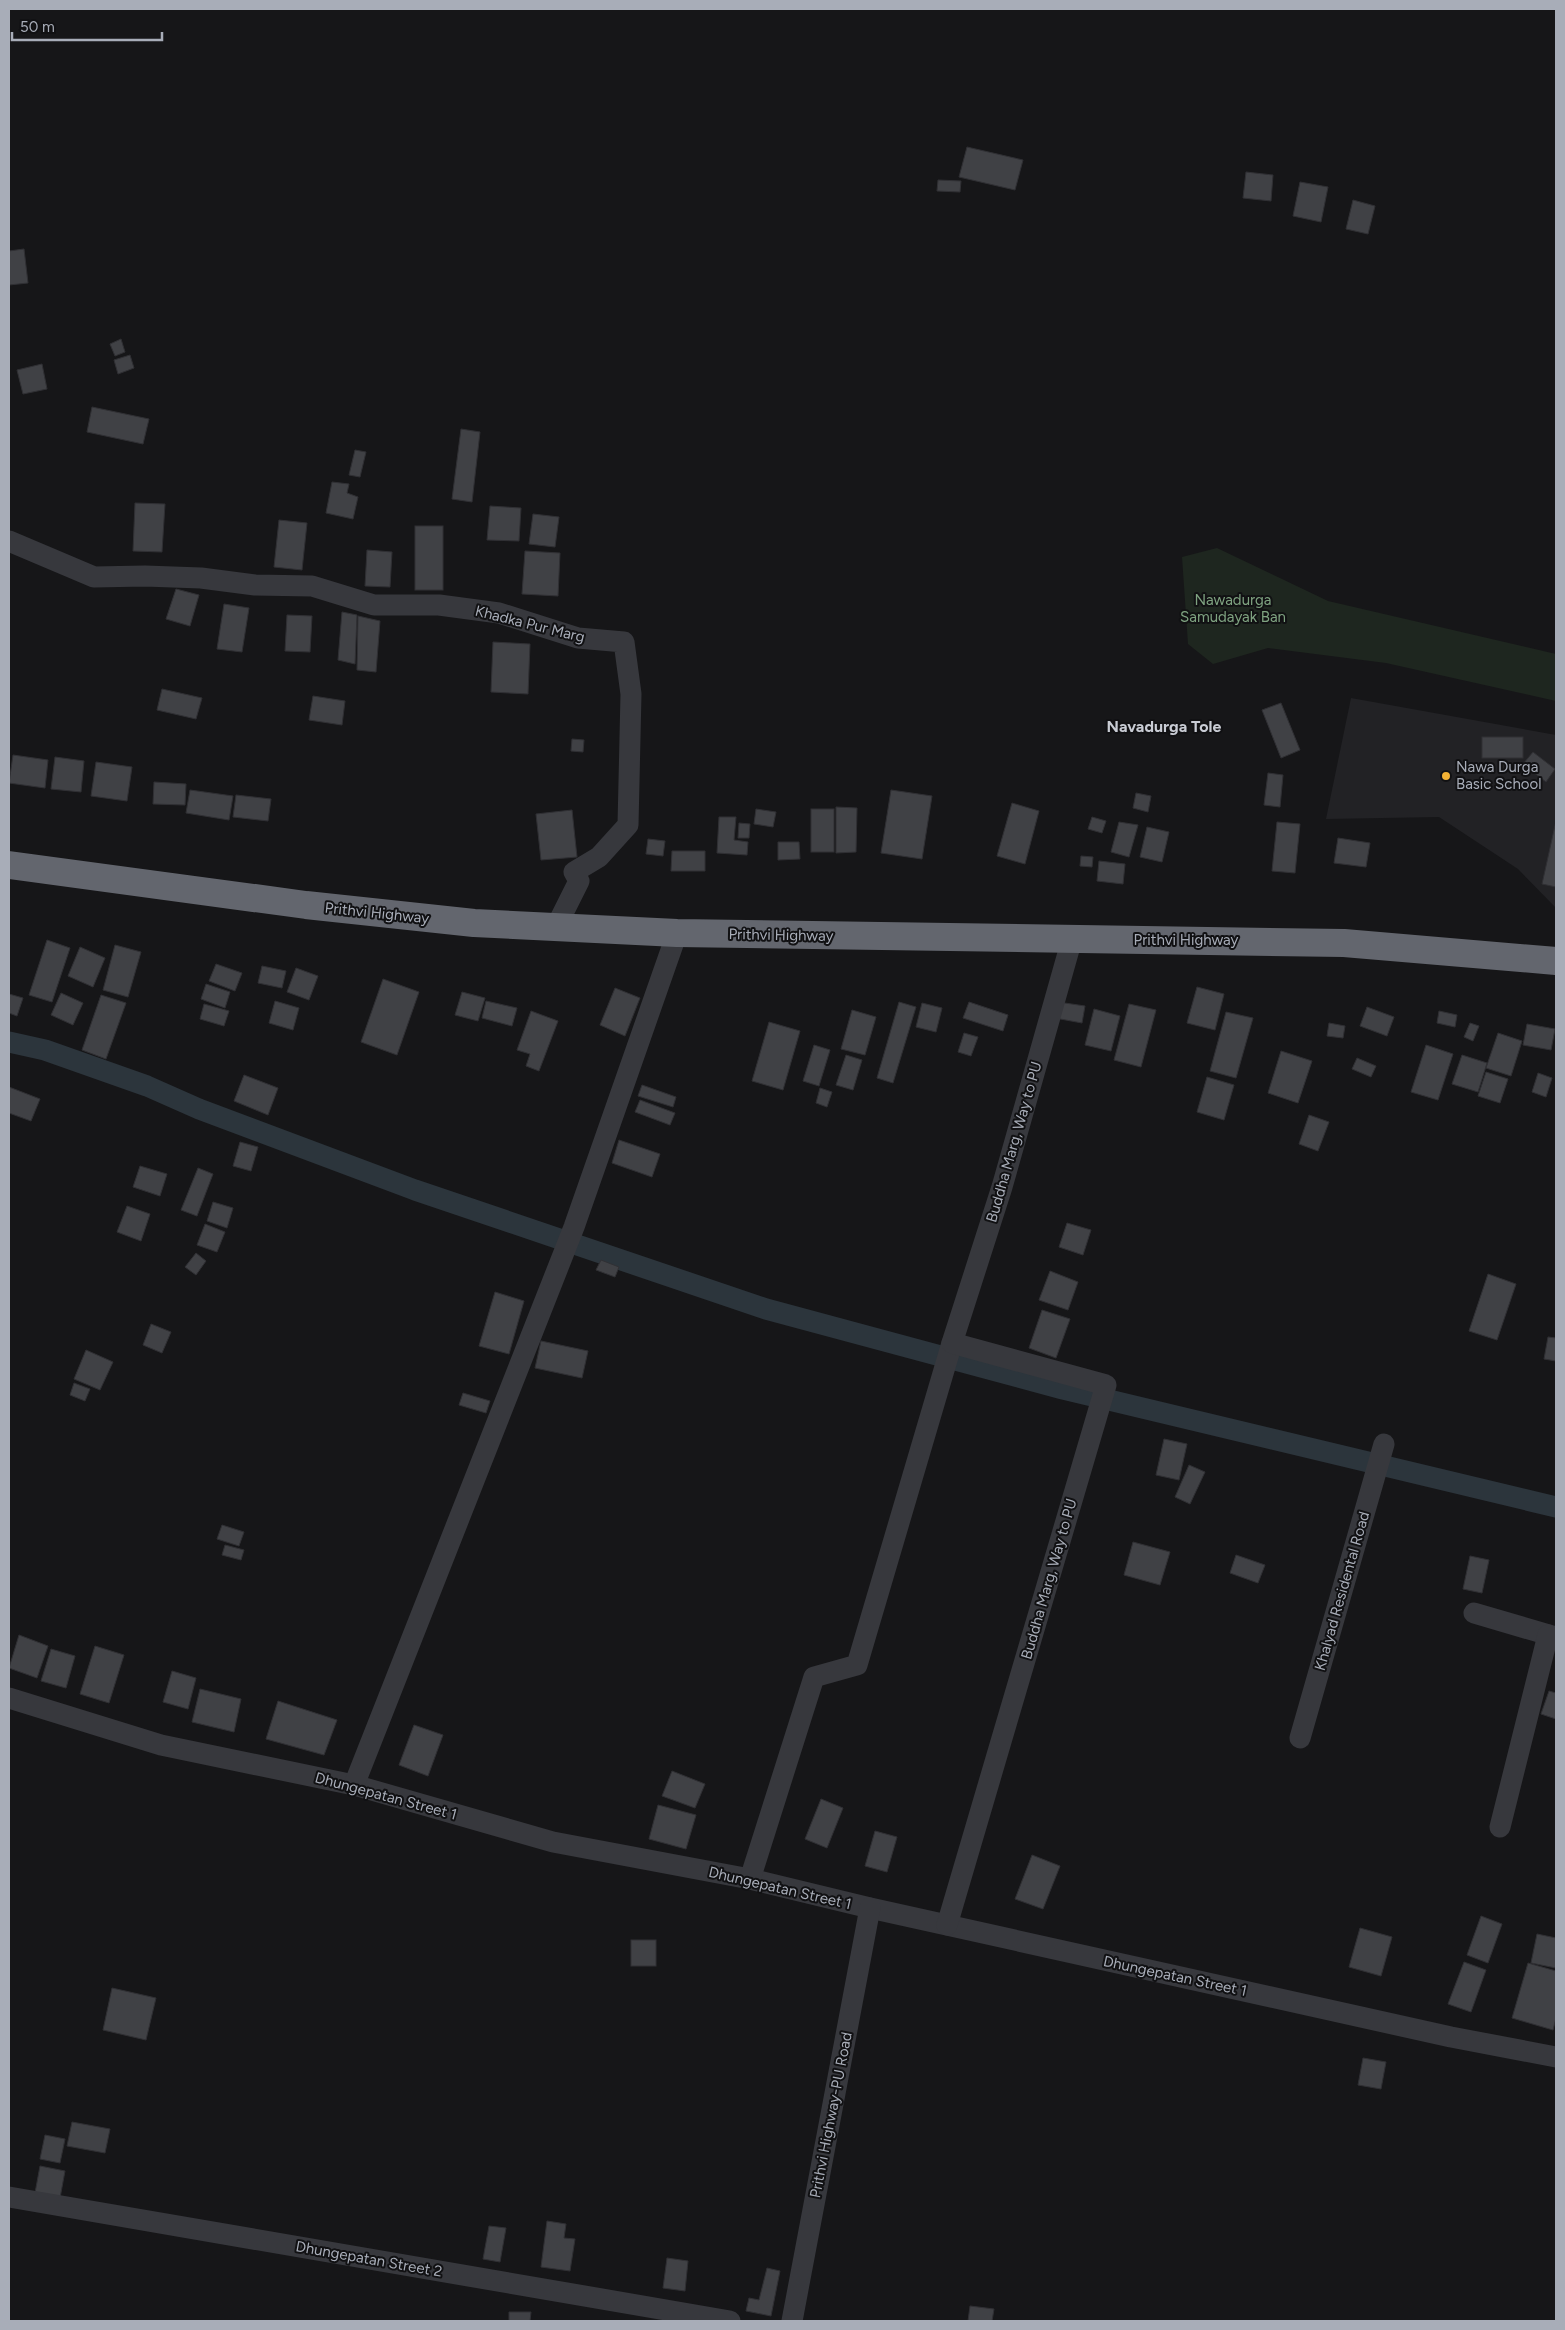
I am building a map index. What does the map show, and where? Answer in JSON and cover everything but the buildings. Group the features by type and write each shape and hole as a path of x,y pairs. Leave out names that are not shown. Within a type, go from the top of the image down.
{"highway":[{"name":"Prithvi Highway","path":"9,865 306,905 474,923 677,933 1344,943 1556,961"}],"street":[{"name":"Khadka Pur Marg","path":"9,541 94,577 201,578 255,585 312,586 374,605 439,605 499,613 578,638 624,642 631,694 628,825 599,857 574,872 579,880 556,927"},
{"path":"354,1785 574,1227 677,933"},
{"name":"Buddha Marg, Way to PU","path":"750,1879 814,1677 857,1665 952,1343 1002,1188 1072,939"},
{"name":"Buddha Marg, Way to PU","path":"947,1925 1106,1385 952,1343"},
{"name":"Khalyad Residental Road","path":"1300,1738 1384,1444"},
{"path":"1474,1613 1552,1636 1500,1827"},
{"name":"Dhungepatan Street 1","path":"9,1698 161,1745 354,1785 554,1842 750,1879 870,1908 1451,2037 1556,2057"},
{"name":"Prithvi Highway-PU Road","path":"792,2321 870,1908"},
{"name":"Dhungepatan Street 2","path":"9,2197 730,2321"}],"shaded area":[{"name":"Nawa Durga Basic School","path":"1351,698 1556,735 1556,908 1518,869 1439,817 1326,819"}],"green space":[{"name":"Nawadurga Samudayak Ban","path":"1217,548 1328,601 1556,654 1556,701 1386,663 1268,648 1213,664 1188,644 1182,557"}],"waterway":[{"path":"9,1042 45,1050 147,1086 199,1109 415,1190 766,1309 1063,1389 1556,1507"}],"place":[{"name":"Nawa Durga Basic School","path":"1446,776"}],"district":[{"name":"Navadurga Tole","path":"1164,726"}]}
